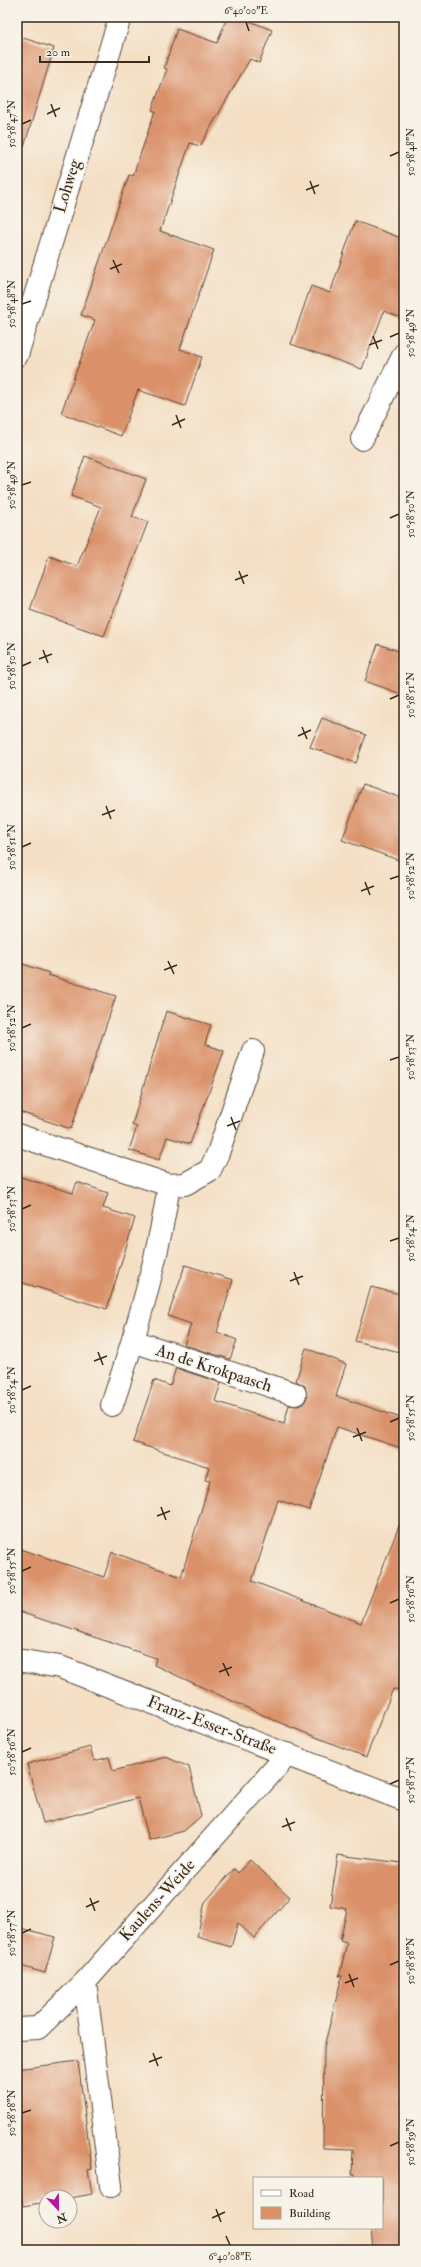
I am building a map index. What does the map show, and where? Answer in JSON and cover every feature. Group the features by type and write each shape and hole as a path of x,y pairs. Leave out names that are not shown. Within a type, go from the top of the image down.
{"street":[{"name":"Lohweg","path":"17,355 120,17"},
{"path":"362,439 404,354"},
{"path":"17,1135 169,1185 184,1184 210,1170 218,1153 253,1051"},
{"name":"An de Krokpaasch","path":"112,1405 133,1341 163,1224 169,1185"},
{"name":"An de Krokpaasch","path":"133,1341 296,1394"},
{"name":"Franz-Esser-Straße","path":"17,1660 60,1667 404,1800"},
{"name":"Kaulens-Weide","path":"17,2029 38,2028 84,1982 288,1754"},
{"path":"84,1982 111,2186"}],"building":[{"path":"227,17 239,17 272,30 259,63 250,59 200,146 190,143 160,231 214,250 180,349 202,357 185,406 138,390 121,436 61,413 95,320 81,315 129,175 133,176 155,111 152,110 167,69 164,68 177,29 217,43"},
{"path":"17,36 54,48 24,147 17,146"},
{"path":"355,221 404,239 404,319 384,311 362,369 291,344 311,286 330,293"},
{"path":"85,456 146,479 132,517 148,522 104,636 30,610 49,556 77,566 101,507 71,496"},
{"path":"378,644 404,653 404,695 365,681"},
{"path":"322,718 366,735 356,763 310,747"},
{"path":"363,784 404,799 404,862 342,840"},
{"path":"17,962 49,973 48,975 116,996 71,1129 17,1111"},
{"path":"166,1011 211,1025 205,1044 224,1051 190,1144 167,1137 159,1160 129,1150 137,1127 132,1125"},
{"path":"17,1176 73,1193 77,1182 108,1193 103,1208 135,1218 107,1309 17,1281"},
{"path":"185,1265 233,1280 217,1332 237,1340 230,1359 184,1345 191,1324 168,1316"},
{"path":"371,1287 404,1295 404,1353 355,1341"},
{"path":"306,1348 346,1364 336,1396 404,1419 404,1449 337,1427 309,1510 278,1500 252,1581 361,1623 402,1518 404,1518 404,1690 393,1689 366,1757 278,1722 154,1665 156,1658 17,1611 17,1548 104,1577 112,1552 181,1577 210,1481 205,1480 209,1467 133,1442 154,1380 170,1386 176,1368 221,1383 215,1401 284,1424 289,1405 298,1406 304,1403 307,1398 305,1386 296,1381"},
{"path":"90,1747 94,1761 109,1757 113,1771 166,1757 189,1767 201,1816 184,1831 149,1840 138,1798 43,1823 27,1764"},
{"path":"338,1855 402,1863 401,1866 404,1866 404,2250 373,2250 371,2229 383,2229 383,2177 355,2177 355,2174 352,2174 353,2149 323,2148 324,2047 342,1976 339,1976 347,1943 340,1941 347,1909 330,1906"},
{"path":"250,1860 290,1897 254,1938 238,1923 231,1947 197,1937 205,1902 234,1869 238,1873"},
{"path":"17,1927 55,1937 45,1973 17,1965"},
{"path":"78,2061 92,2169 88,2170 92,2194 78,2197 78,2189 38,2189 38,2203 23,2206 17,2168 17,2069"}]}
